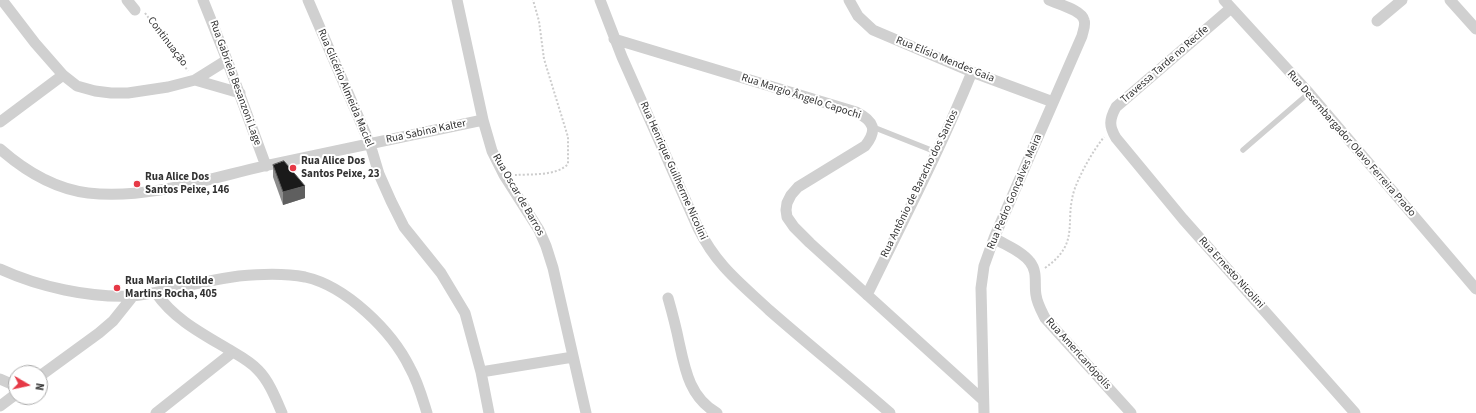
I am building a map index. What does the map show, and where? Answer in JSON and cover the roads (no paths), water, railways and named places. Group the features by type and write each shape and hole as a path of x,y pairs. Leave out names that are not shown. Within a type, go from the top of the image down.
{"street":[{"path":"2,0 35,43 63,75 77,86 95,91 111,93 147,91 195,80 227,60"},
{"path":"127,0 135,10"},
{"name":"Rua Gabriela Besanzoni Lage","path":"203,0 240,93 266,166"},
{"name":"Rua Glicério Almeida Maciel","path":"308,0 370,144 379,174 404,227 441,273 465,313 481,372 489,413"},
{"name":"Rua Oscar de Barros","path":"457,0 483,120 492,151 504,175 535,224 546,246 553,268 586,413"},
{"name":"Rua Henrique Guilherme Nicolini","path":"600,0 614,39 698,228 706,244 717,260 731,275 790,329 840,369 890,413"},
{"name":"Rua Elísio Mendes Gaia","path":"849,0 858,16 873,30 972,72 1053,102"},
{"name":"Rua Pedro Gonçalves Meira","path":"984,413 981,288 984,266 994,238 1082,36 1084,26 1084,20 1081,14 1049,0"},
{"path":"1377,21 1402,0"},
{"path":"1450,0 1476,29"},
{"name":"Rua Desembargador Olavo Ferreira Prado","path":"1228,4 1309,93 1476,289"},
{"name":"Travessa Tarde no Recife","path":"1111,128 1112,115 1116,107 1228,4"},
{"name":"Rua Margio Ângelo Capochi","path":"614,39 856,112 869,120 873,126 871,139 865,146 798,187 791,195 787,203 787,217 794,227 983,400"},
{"name":"Rua Antônio de Baracho dos Santos","path":"867,295 953,118 972,72"},
{"path":"0,122 63,75"},
{"path":"195,80 240,93"},
{"name":"Rua Sabina Kalter","path":"0,149 25,168 47,181 87,193 116,195 164,189 483,120"},
{"name":"Rua Ernesto Nicolini","path":"1111,128 1116,138 1183,219 1355,413"},
{"name":"Rua Americanópolis","path":"994,238 1024,256 1030,262 1036,275 1036,294 1039,306 1045,318 1131,413"},
{"path":"0,270 31,282 72,291 107,295 132,296 156,293 202,282 238,276 266,274 286,274 307,278 326,284 358,304 376,322 398,348 416,380 427,413"},
{"path":"156,293 174,314 192,328 248,361 258,370 266,380 282,413"},
{"path":"48,370 99,334 113,321 132,296"},
{"path":"668,298 685,371 691,387 698,398 711,410 717,413"},
{"path":"156,413 233,352"},
{"path":"481,372 573,357"}],"lane":[{"path":"1242,150 1309,93"},
{"path":"873,126 936,152"}],"place":[{"name":"Rua Alice Dos Santos Peixe, 23","path":"293,168"},
{"name":"Rua Alice Dos Santos Peixe, 146","path":"137,184"},
{"name":"Rua Maria Clotilde Martins Rocha, 405","path":"117,288"}]}
